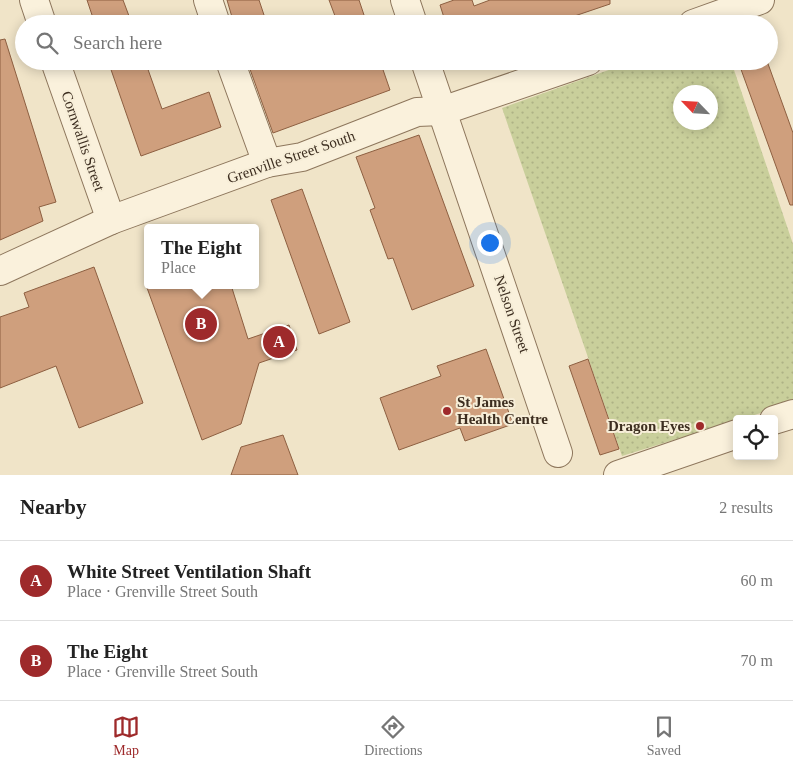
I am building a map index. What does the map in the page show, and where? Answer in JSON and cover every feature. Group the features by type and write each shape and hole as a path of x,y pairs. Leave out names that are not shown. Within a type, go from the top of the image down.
{"street":[{"path":"34,0 39,15"},
{"path":"208,0 213,15"},
{"path":"405,0 410,15"},
{"path":"705,15 716,7 760,0"},
{"name":"Cornwallis Street","path":"58,70 111,220"},
{"path":"233,70 267,164"},
{"name":"Nelson Street","path":"428,70 558,453"},
{"name":"Grenville Street South","path":"0,271 111,220 267,164 302,157 417,112 442,111 562,70"},
{"path":"778,419 793,414"},
{"path":"618,475 733,435"}],"green space":[{"path":"609,70 734,70 793,244 793,403 754,415 733,415 733,422 622,456 502,108"}],"building":[{"path":"87,0 123,0 129,15 92,15"},
{"path":"227,0 259,0 264,15 231,15"},
{"path":"329,0 359,0 364,15 335,15"},
{"path":"454,0 472,0 474,6 490,0 610,0 610,4 578,15 443,15 440,5"},
{"path":"5,39 56,202 39,207 43,221 0,240 0,40"},
{"path":"111,70 148,70 162,109 209,92 221,127 141,156"},
{"path":"250,70 383,70 390,90 273,133"},
{"path":"741,70 770,70 793,133 793,205 790,205"},
{"path":"419,135 474,286 412,310 393,258 388,259 370,210 375,208 356,157"},
{"path":"302,189 350,322 319,334 271,200"},
{"path":"94,267 143,403 79,428 56,366 0,388 0,317 29,307 24,293"},
{"path":"147,289 232,289 248,339 289,325 297,350 259,363 241,424 202,440"},
{"name":"St James Health Centre","path":"486,349 513,424 465,441 460,428 399,450 380,398 441,376 437,366"},
{"path":"588,359 619,449 600,455 569,366"},
{"path":"283,435 298,475 231,475 241,447"}],"place":[{"name":"The Eight","path":"201,324"},
{"name":"White Street Ventilation Shaft","path":"279,342"},
{"name":"St James Health Centre","path":"447,411"},
{"name":"Dragon Eyes","path":"700,426"}]}
